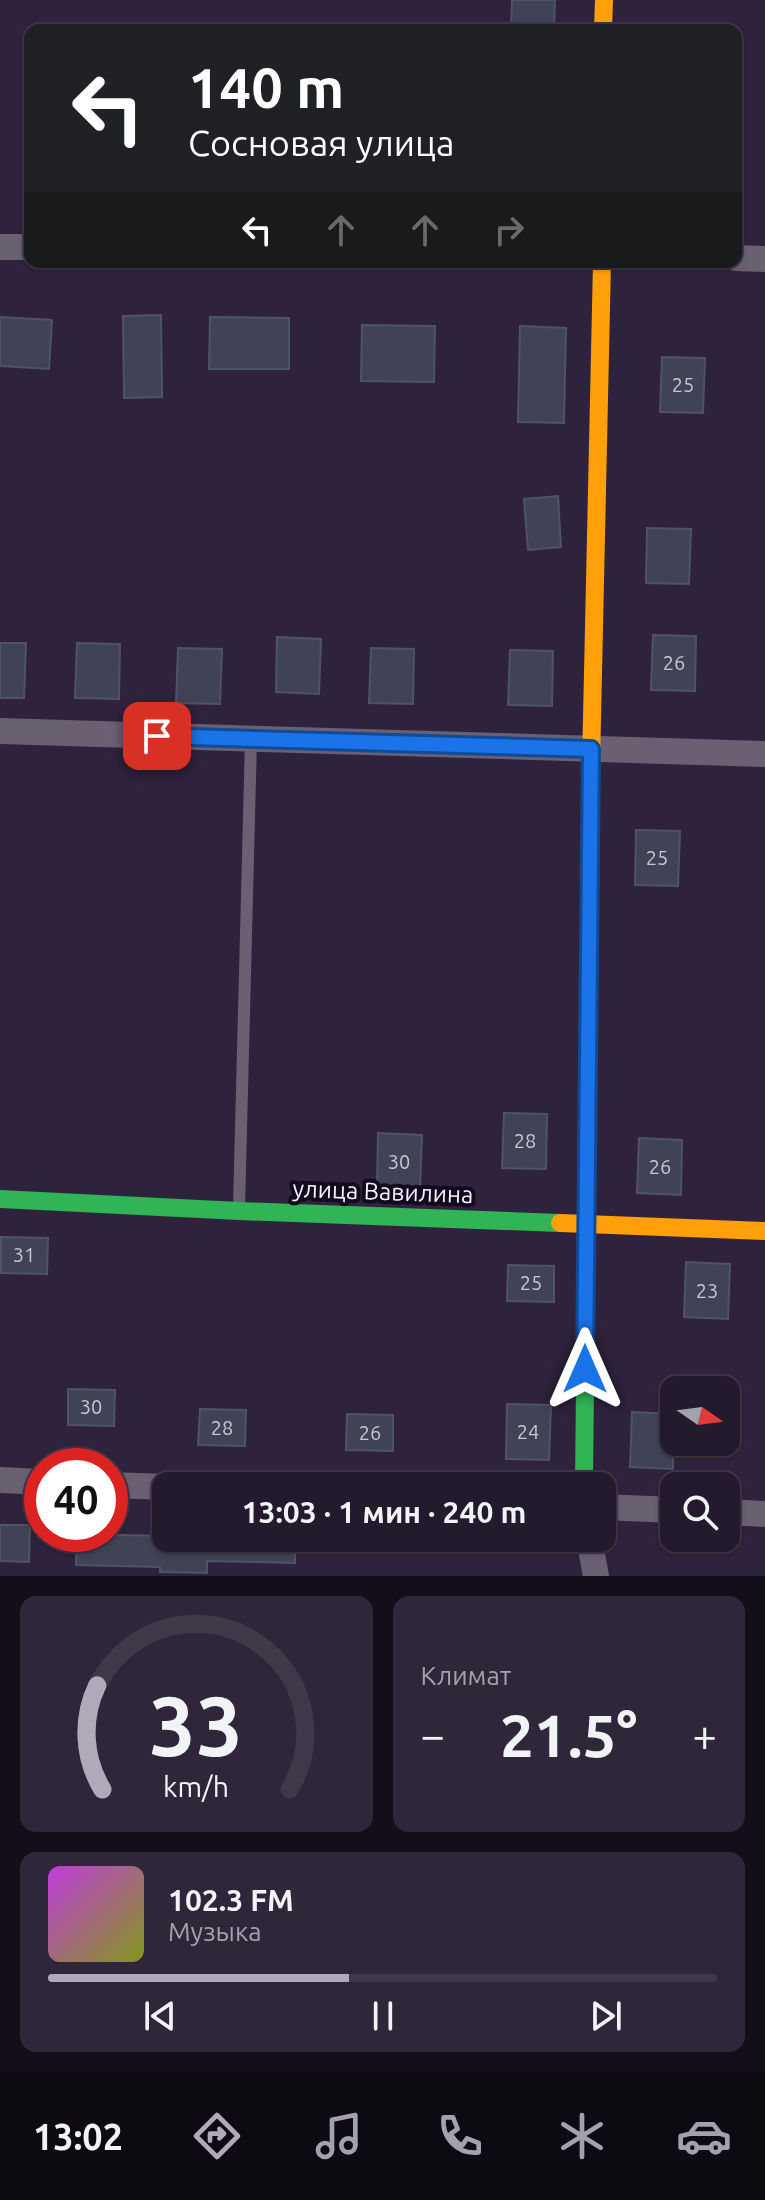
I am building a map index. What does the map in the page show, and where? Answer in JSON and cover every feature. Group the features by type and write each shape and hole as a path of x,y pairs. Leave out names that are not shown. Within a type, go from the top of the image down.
{"street":[{"path":"603,24 604,0"},
{"path":"0,247 24,247"},
{"path":"742,258 765,259"},
{"path":"584,1472 591,749 602,268"},
{"path":"0,731 765,754"},
{"name":"улица Вавилина","path":"0,1199 765,1231"},
{"path":"0,1480 24,1481"},
{"path":"128,1486 152,1486"},
{"path":"616,1508 660,1509"},
{"path":"740,1513 765,1514"},
{"path":"592,1552 596,1576"}],"lane":[{"path":"239,1211 251,739"}],"building":[{"path":"512,0 555,0 554,24 511,24"},
{"path":"161,315 162,397 124,398 123,316"},
{"path":"0,317 52,320 49,369 0,366"},
{"path":"210,317 289,318 289,369 209,369"},
{"path":"362,325 435,326 434,382 361,381"},
{"path":"520,326 566,328 564,423 518,422"},
{"path":"662,357 705,358 703,413 660,412"},
{"path":"558,496 561,547 528,550 524,499"},
{"path":"647,528 691,529 689,584 646,583"},
{"path":"653,635 696,636 695,691 651,690"},
{"path":"277,637 321,639 319,694 276,692"},
{"path":"0,643 26,643 24,698 0,698"},
{"path":"77,643 120,644 119,699 75,698"},
{"path":"178,648 222,649 220,704 176,703"},
{"path":"371,648 414,649 413,704 369,703"},
{"path":"510,650 553,651 552,706 508,705"},
{"path":"636,830 680,831 678,886 635,885"},
{"path":"504,1113 547,1114 546,1169 502,1168"},
{"path":"378,1133 422,1135 420,1190 377,1188"},
{"path":"639,1138 682,1140 681,1195 637,1193"},
{"path":"1,1237 48,1238 47,1274 1,1273"},
{"path":"686,1262 730,1264 728,1319 684,1317"},
{"path":"508,1265 554,1266 554,1302 507,1301"},
{"path":"68,1389 115,1390 114,1426 68,1425"},
{"path":"507,1404 551,1405 549,1460 506,1459"},
{"path":"200,1409 246,1410 245,1446 198,1445"},
{"path":"632,1412 660,1413 660,1456 673,1456 673,1469 630,1467"},
{"path":"347,1414 393,1415 393,1451 346,1450"},
{"path":"0,1525 24,1525 24,1552 29,1552 29,1562 0,1561"},
{"path":"128,1535 152,1536 152,1552 295,1552 295,1563 207,1561 207,1573 160,1572 160,1567 76,1565 76,1552 128,1552"}],"traffic: fast":[{"path":"584,1472 591,764"},
{"path":"0,1199 560,1223"}],"traffic: slow":[{"path":"603,24 604,0"},
{"path":"591,764 602,268"},
{"path":"560,1223 765,1231"}],"route":[{"path":"157,736 591,749 585,1369"}]}
